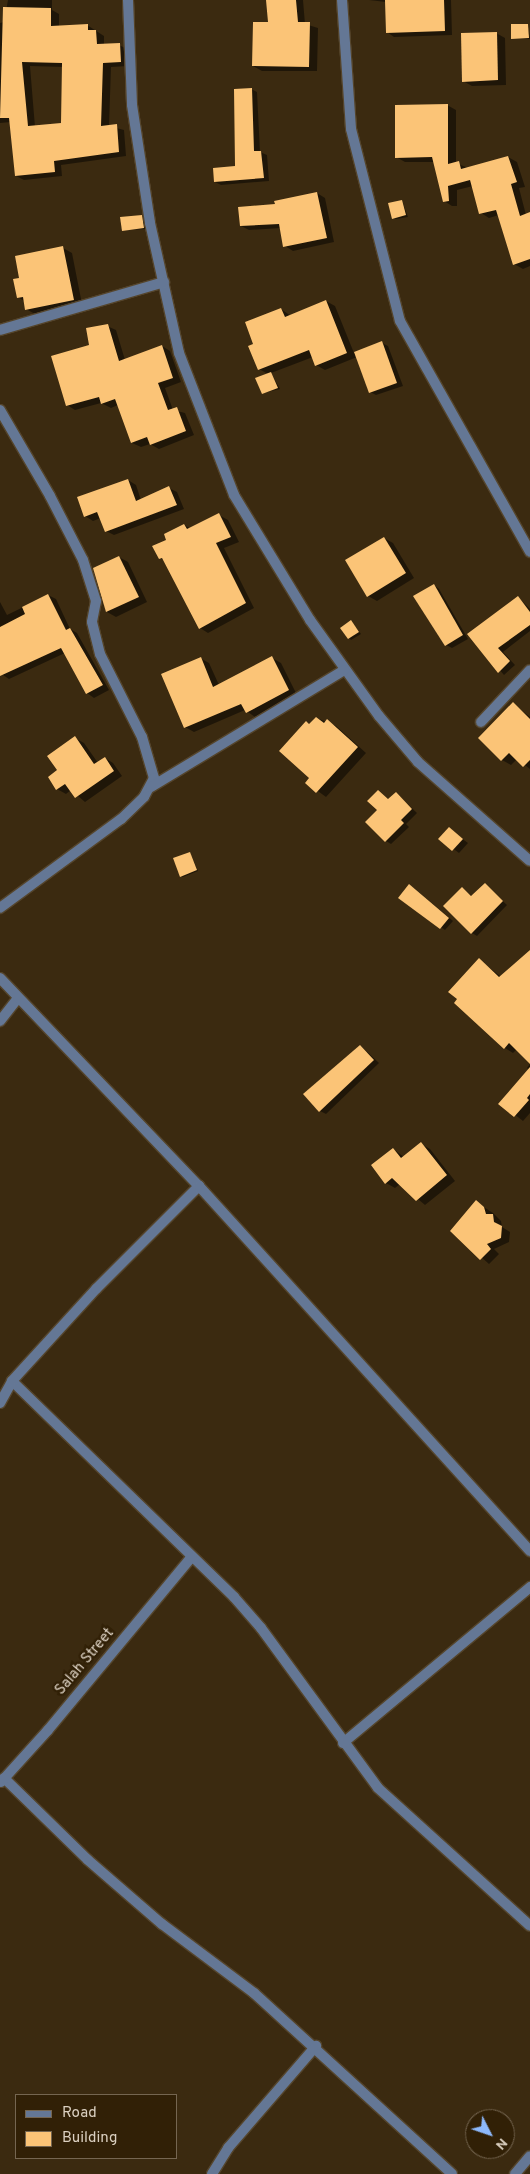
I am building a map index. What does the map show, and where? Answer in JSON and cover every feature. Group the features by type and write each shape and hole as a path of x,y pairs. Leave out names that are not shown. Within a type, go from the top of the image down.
{"street":[{"path":"128,0 132,106 150,223 179,353 234,495 344,670 418,762 530,861"},
{"path":"342,0 351,129 400,321 530,552"},
{"path":"0,330 164,282"},
{"path":"0,410 50,496 83,560 96,601 92,622 100,654 142,737 153,768 151,787"},
{"path":"0,908 121,819 151,787 344,670"},
{"path":"481,722 530,670"},
{"path":"0,978 199,1186 530,1551"},
{"path":"0,1021 18,998"},
{"path":"0,1404 12,1381 96,1289 199,1186"},
{"path":"12,1381 234,1597 261,1628 343,1743 378,1788 530,1926"},
{"name":"Salah Street","path":"2,1781 48,1730 192,1558"},
{"path":"343,1743 530,1587"},
{"path":"2,1781 88,1860 162,1924 254,1992 316,2046 452,2174"},
{"path":"212,2174 228,2148 316,2046"},
{"path":"515,2174 530,2156"}],"building":[{"path":"266,0 296,0 298,22 310,22 309,67 252,66 253,22 268,22"},
{"path":"385,0 444,0 445,31 386,33"},
{"path":"3,7 51,8 51,26 88,24 88,30 96,30 97,44 120,43 121,62 103,63 101,126 117,124 119,152 54,161 55,172 15,176 9,118 0,118","holes":["22,62 62,63 61,123 28,126"]},
{"path":"511,24 528,24 529,38 511,39"},
{"path":"497,32 498,80 462,82 461,33"},
{"path":"252,88 254,151 261,151 264,178 214,182 213,168 235,166 234,89"},
{"path":"448,104 448,164 459,161 461,169 508,156 517,182 511,184 520,216 530,212 530,259 513,265 496,210 479,214 470,180 448,186 449,201 443,202 432,157 395,158 395,105"},
{"path":"317,192 327,238 283,247 279,224 240,226 238,207 275,204 274,201"},
{"path":"402,200 406,215 392,219 388,203"},
{"path":"142,215 144,228 122,231 120,217"},
{"path":"63,246 74,300 25,310 23,297 17,298 13,279 19,278 15,256"},
{"path":"326,300 347,353 315,366 309,350 258,370 248,346 253,344 245,322 281,308 285,317"},
{"path":"108,324 119,361 162,345 173,378 158,383 168,410 177,407 186,431 150,445 147,437 131,443 115,399 101,404 99,397 66,406 51,356 89,345 86,328"},
{"path":"382,341 397,383 369,393 354,352"},
{"path":"271,372 278,388 262,394 255,378"},
{"path":"128,479 136,501 169,486 177,505 105,532 97,512 84,517 77,497"},
{"path":"219,513 231,537 216,543 246,603 199,629 162,558 159,559 152,546 166,540 164,534 184,524 187,529"},
{"path":"384,537 406,573 367,597 345,560"},
{"path":"119,556 139,597 106,612 93,568"},
{"path":"434,584 463,635 445,646 413,596"},
{"path":"48,594 66,630 70,628 103,685 86,694 61,648 0,676 0,627 25,614 22,607"},
{"path":"518,596 530,612 530,625 498,648 510,661 498,673 467,634"},
{"path":"351,620 359,632 348,639 340,628"},
{"path":"272,656 289,690 246,713 241,704 184,728 161,674 201,657 213,687"},
{"path":"513,702 530,719 530,760 523,767 509,753 501,761 478,738"},
{"path":"316,717 324,723 327,719 358,747 316,793 305,783 309,778 279,751 306,721 309,724"},
{"path":"75,736 94,764 105,757 114,771 75,798 65,784 56,790 48,777 57,770 47,756"},
{"path":"378,790 388,799 396,792 412,809 401,820 404,823 385,842 365,822 377,810 367,801"},
{"path":"449,827 463,839 452,851 438,839"},
{"path":"190,852 197,870 180,877 173,858"},
{"path":"485,883 503,901 471,934 443,906 462,887 471,896"},
{"path":"409,884 449,918 440,929 398,898"},
{"path":"530,950 530,1064 509,1043 504,1049 454,1003 457,999 448,992 479,958 499,977"},
{"path":"360,1045 374,1060 319,1112 303,1094"},
{"path":"530,1067 530,1094 527,1098 529,1100 514,1117 498,1104"},
{"path":"421,1142 447,1175 416,1201 392,1178 385,1184 371,1165 393,1148 401,1158"},
{"path":"476,1200 484,1207 486,1214 493,1214 494,1222 502,1226 501,1238 487,1244 491,1249 480,1260 450,1231"}]}
